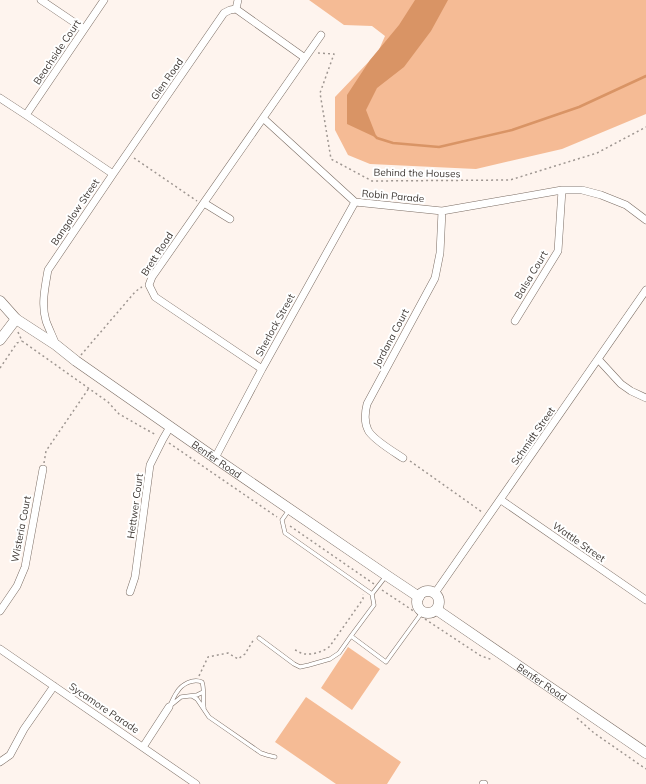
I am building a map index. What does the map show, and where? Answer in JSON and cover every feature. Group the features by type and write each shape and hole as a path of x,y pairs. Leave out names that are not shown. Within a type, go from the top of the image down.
{"street":[{"path":"41,0 84,29"},
{"name":"Beachside Court","path":"26,115 104,0"},
{"path":"238,0 236,9 307,55"},
{"name":"Glen Road","path":"113,174 224,13 236,9"},
{"path":"263,118 321,35"},
{"name":"Bangalow Street","path":"0,98 113,174 48,270 44,303 46,320 56,345"},
{"name":"Robin Parade","path":"263,118 355,202 442,211 562,190 582,190 602,195 626,205 646,220"},
{"name":"Brett Road","path":"262,369 155,297 149,285 152,277 263,118"},
{"name":"Balsa Court","path":"515,321 558,251 562,190"},
{"name":"Sherlock Street","path":"215,458 262,369 355,202"},
{"path":"204,203 230,219"},
{"name":"Jordana Court","path":"403,458 375,438 368,430 365,416 367,404 435,278 440,253 442,211"},
{"name":"Schmidt Street","path":"435,593 646,290"},
{"name":"Benfer Road","path":"0,301 13,323 56,345 76,361 170,427 419,597"},
{"path":"1,340 13,323"},
{"path":"598,359 621,384 631,391 646,398"},
{"name":"Hettwer Court","path":"130,592 135,577 150,465 170,427"},
{"name":"Wisteria Court","path":"0,611 17,586 25,567 43,469"},
{"name":"Wattle Street","path":"501,500 646,600"},
{"path":"425,591 435,593 440,602 437,610 429,613 421,613 417,600 419,597 425,591"},
{"name":"Benfer Road","path":"437,610 646,753"},
{"name":"Sycamore Parade","path":"0,649 196,784"},
{"path":"0,762 10,755 24,729 54,686"},
{"path":"143,747 169,707"}],"lane":[{"path":"259,638 294,664 300,667 309,666 339,653 374,605 372,594 285,533 282,520 290,509"},
{"path":"372,594 386,575"},
{"path":"351,636 386,662 421,613"},
{"path":"169,707 182,686 190,681 198,680 202,682 204,687 204,710"},
{"path":"169,707 181,697 197,695 203,692"},
{"path":"192,696 197,699 209,717 261,753 275,757"}],"path":[{"name":"Behind the Houses","path":"307,55 334,54 320,93 331,159 372,181 510,180 597,153 646,127"},
{"path":"127,154 197,201 204,203"},
{"path":"76,361 135,292 140,288 149,285"},
{"path":"13,323 22,341 108,402 119,414 163,439 377,587 421,613 481,656 495,660"},
{"path":"0,368 17,343 22,341"},
{"path":"43,469 46,451 89,388"},
{"path":"403,458 412,462 489,517"},
{"path":"290,536 295,529"},
{"path":"295,650 305,654 317,653 326,650 363,600 364,597 362,592"},
{"path":"198,680 208,657 228,654 238,658 245,654 255,638 259,638"},
{"path":"577,717 594,733 646,769"}],"shaded area":[{"path":"309,0 646,0 646,114 562,149 476,169 370,164 348,155 335,130 335,97 378,52 385,36 372,26 344,25"},
{"path":"415,0 448,0 431,31 404,67 377,88 366,110 377,138 347,124 347,95 370,60 399,25"},
{"path":"348,647 380,669 352,710 321,688"},
{"path":"306,697 401,762 387,784 336,784 275,742"}],"waterway":[{"path":"375,136 393,143 439,147 512,130 579,107 646,76"}]}
